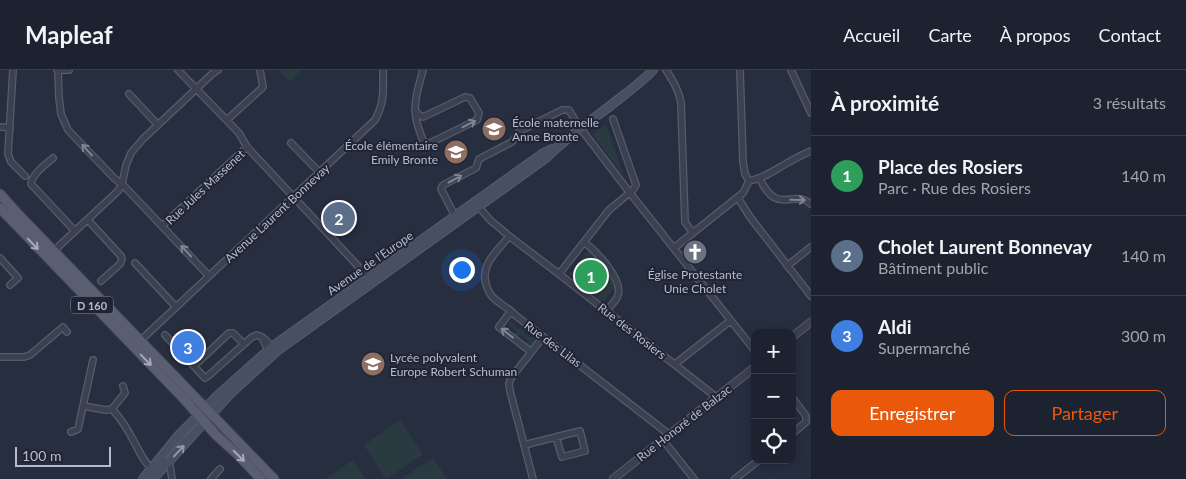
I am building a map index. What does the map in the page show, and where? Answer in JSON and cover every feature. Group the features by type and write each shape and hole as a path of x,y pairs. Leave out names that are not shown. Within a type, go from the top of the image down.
{"main road":[{"name":"Avenue de l’Europe","path":"206,417 289,341 455,216 542,154 581,129 650,73 658,70"},
{"name":"Avenue de l’Europe","path":"206,417 215,398 270,348 479,207 546,158 560,144"},
{"name":"D 160","path":"0,194 196,399 206,417 274,479"},
{"name":"D 160","path":"0,208 206,417 261,479"},
{"path":"154,474 160,458 178,436 206,417"},
{"path":"143,479 154,474 167,463 206,417"}],"street":[{"path":"13,70 8,154 9,158 25,176"},
{"path":"69,70 58,70 61,114 68,130 209,276"},
{"path":"178,70 239,133 247,147 370,280"},
{"path":"56,254 57,249 118,191 122,184 126,164 131,153 143,139 218,70"},
{"path":"227,120 263,87 260,70"},
{"name":"Avenue Laurent Bonnevay","path":"140,341 375,120 383,103 383,70"},
{"path":"415,110 423,117 465,96 470,98 479,113 477,120 428,144 423,141 415,110 423,70"},
{"path":"666,70 676,85 682,103 686,222 693,233"},
{"path":"674,248 738,198 749,181 743,162 740,70"},
{"path":"794,71 811,112"},
{"path":"129,94 158,125"},
{"path":"455,216 441,189 442,186 476,168 478,159 512,142 520,131 562,110 569,110 581,129 630,193 751,346"},
{"path":"559,274 609,210 630,193 636,185 613,119"},
{"path":"0,127 10,128"},
{"path":"291,143 320,173"},
{"name":"Rue Jules Massenet","path":"162,226 247,147"},
{"path":"749,181 760,179 811,151"},
{"path":"53,158 35,175 31,184 75,231"},
{"path":"760,179 764,187 778,200 802,199 807,200 811,204"},
{"path":"738,198 811,296"},
{"name":"Rue des Rosiers","path":"479,207 490,220 509,236 716,397"},
{"path":"88,220 121,256 122,260 101,281"},
{"name":"Rue des Lilas","path":"509,236 490,259 486,267 486,286 491,295 511,310 515,316 666,432 666,438 694,479"},
{"path":"584,242 601,259 618,283 618,296 607,311"},
{"path":"787,266 811,247"},
{"path":"0,258 18,278 10,285"},
{"path":"135,263 176,307"},
{"path":"511,310 499,326 531,352"},
{"path":"675,364 730,321"},
{"path":"796,334 811,322"},
{"path":"0,357 30,355 63,327 67,332"},
{"path":"194,366 229,333 233,333 244,344"},
{"path":"165,334 205,378 252,337 258,335 262,337 270,348 274,348 266,356 264,362"},
{"path":"533,479 509,384 511,378 543,337"},
{"path":"71,432 78,429 93,360"},
{"name":"Rue Honoré de Balzac","path":"613,479 751,370"},
{"path":"83,406 106,410 112,409 125,394 123,386"},
{"path":"796,402 806,416 806,422 796,431"},
{"path":"112,409 118,415 154,474"},
{"path":"524,445 556,437 580,431 585,451 562,457 556,437"},
{"path":"160,458 170,466 172,479"},
{"path":"735,479 754,464"},
{"path":"211,479 220,469"}],"shaded area":[{"path":"279,70 299,70 301,72 290,82"},
{"path":"606,124 624,176 592,134"},
{"path":"588,250 605,268 614,284 613,289 603,302 569,275"},
{"path":"510,321 519,329 524,327 528,330 523,332 530,337 538,337 530,348 524,343 529,341 521,335 515,337 512,334 517,332 508,325"},
{"path":"400,420 423,454 386,479 364,445"},
{"path":"433,458 447,479 401,479"},
{"path":"353,460 365,479 325,479"}],"place":[{"name":"École maternelle Anne Bronte","path":"494,129"},
{"name":"École élémentaire Emily Bronte","path":"456,152"},
{"name":"Cholet Laurent Bonnevay","path":"339,218"},
{"name":"Église Protestante Unie Cholet","path":"695,252"},
{"name":"Place des Rosiers","path":"591,276"},
{"name":"Aldi","path":"188,347"},
{"name":"Lycée polyvalent Europe Robert Schuman","path":"373,364"}]}
